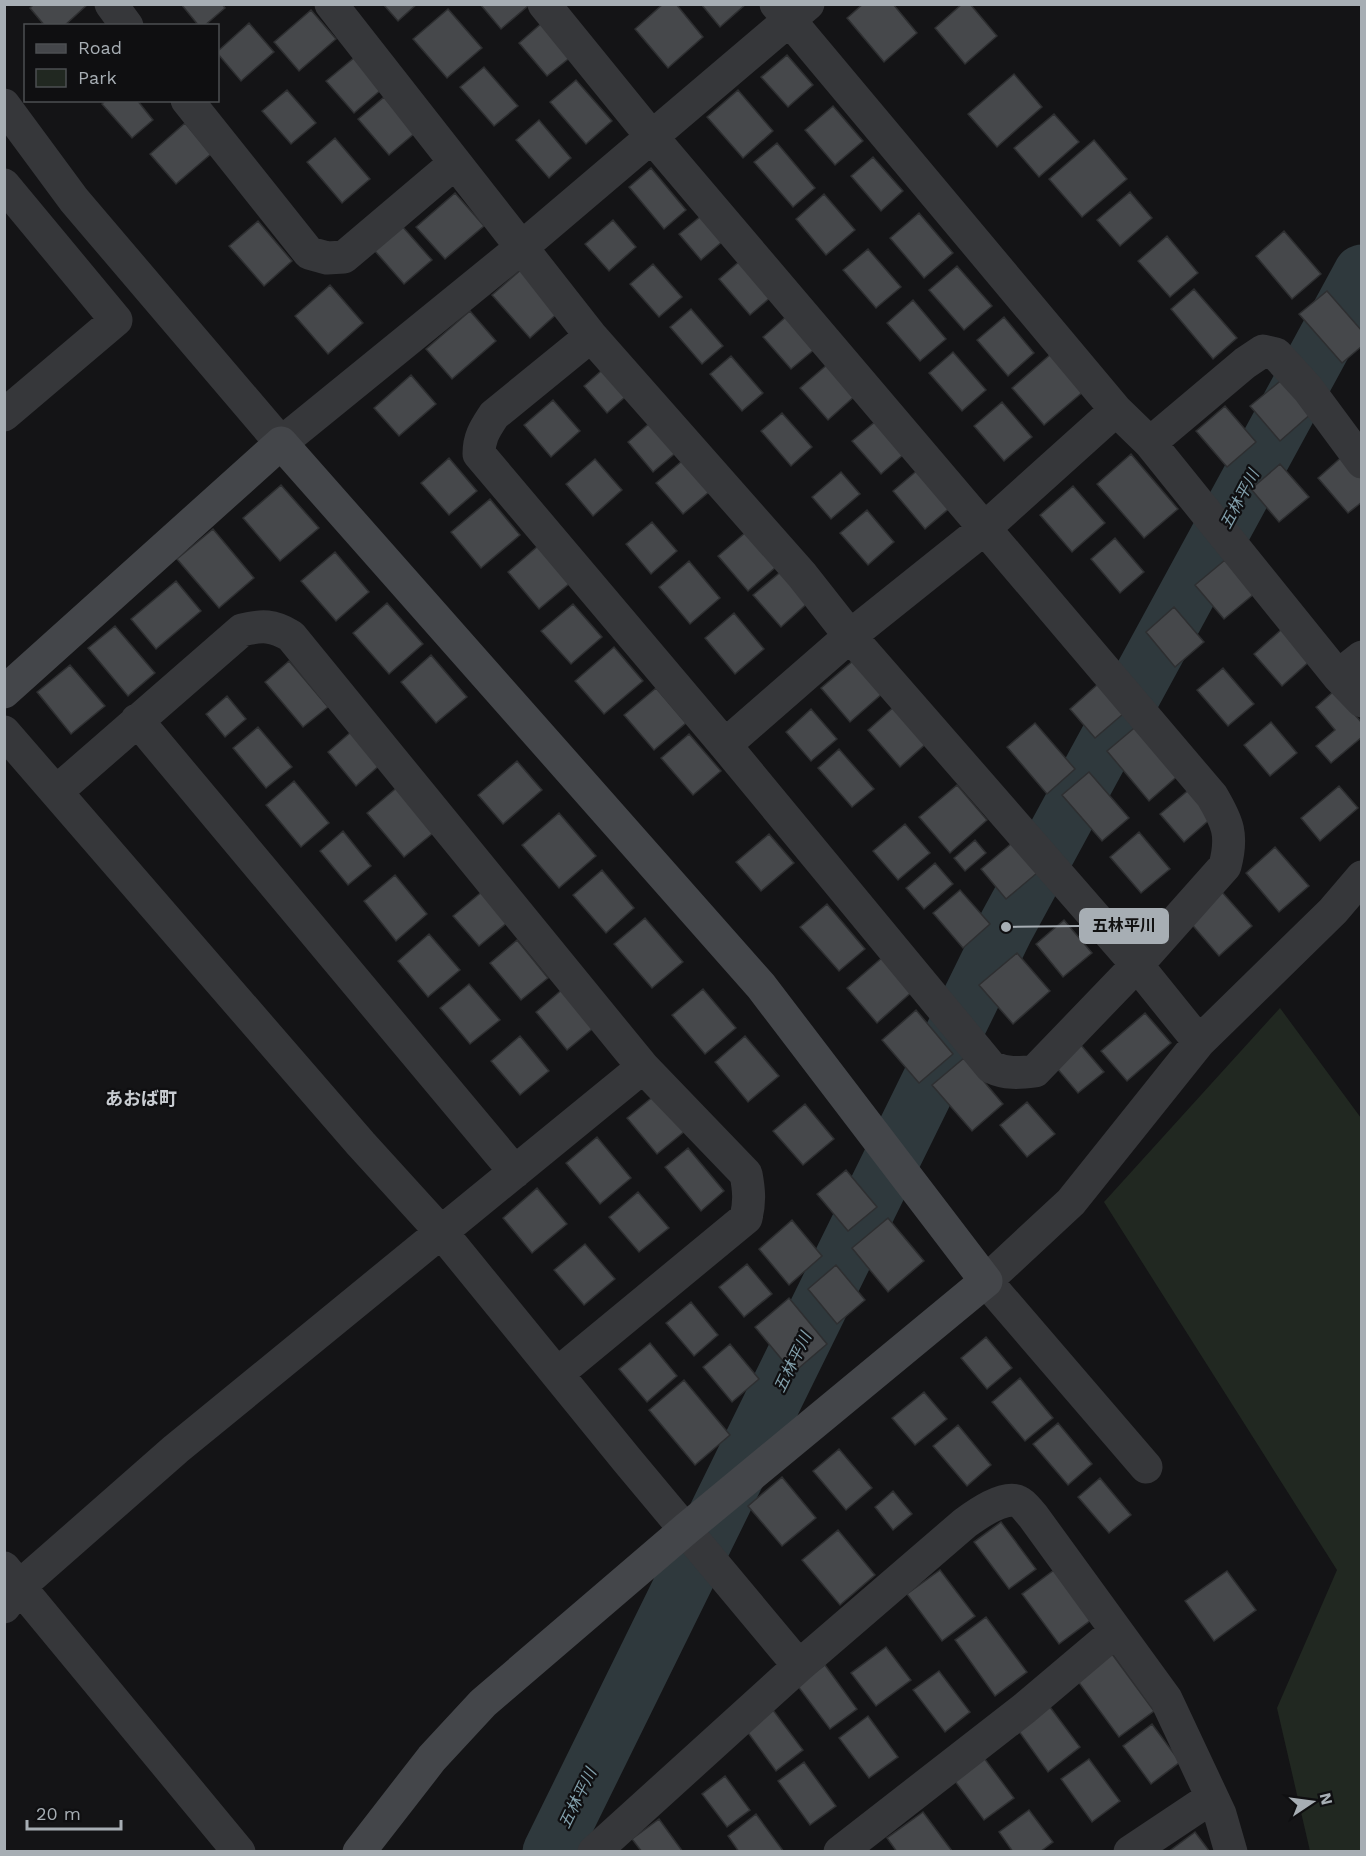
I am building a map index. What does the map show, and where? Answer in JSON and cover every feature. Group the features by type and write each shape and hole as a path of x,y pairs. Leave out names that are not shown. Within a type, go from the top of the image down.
{"street":[{"path":"111,4 126,24"},
{"path":"331,4 591,336 802,575 850,636 1137,965 1199,1042"},
{"path":"544,4 652,136 1212,796 1225,817 1230,847 1225,866 1137,965 1035,1071 1018,1073 999,1071 991,1067 725,745 479,454 479,440 494,415 591,336"},
{"path":"4,692 281,443 522,247 652,136 792,10 1116,410 1150,443 1350,667 1362,701"},
{"path":"189,102 309,253 327,258 344,257 455,163"},
{"path":"4,105 74,200 281,443 761,986 986,1281 1146,1467"},
{"path":"4,184 116,320 4,415"},
{"path":"1150,443 1245,363 1263,351 1276,354 1308,388 1362,462"},
{"path":"725,745 850,636 986,528 1116,410"},
{"path":"56,792 242,630 259,626 278,628 291,636 643,1067 746,1174 749,1204 746,1218 557,1374"},
{"path":"137,720 516,1172"},
{"path":"4,732 361,1144 442,1233 799,1666"},
{"path":"359,1851 432,1758 483,1703 686,1529 986,1281 1071,1202 1199,1042 1332,910 1362,877"},
{"path":"239,1851 10,1587 643,1067"},
{"path":"594,1851 799,1666 965,1523 987,1508 1013,1500 1020,1502 1033,1516 1166,1699 1220,1814 1231,1851"},
{"path":"840,1851 1025,1708 1116,1631"},
{"path":"1130,1851 1211,1798"}],"green space":[{"path":"1280,1008 1361,1118 1361,1851 1310,1851 1277,1708 1337,1570 1104,1202"}],"building":[{"path":"34,4 88,4 66,24 43,24 30,8"},
{"path":"181,4 222,4 225,8 206,24 197,24"},
{"path":"383,4 417,4 398,21"},
{"path":"480,4 526,4 528,6 501,29"},
{"path":"663,4 676,4 703,37 668,68 635,29"},
{"path":"701,4 746,4 720,27"},
{"path":"863,4 893,4 917,33 884,62 847,18"},
{"path":"962,4 970,4 997,36 965,64 935,28"},
{"path":"448,9 482,48 447,78 413,39"},
{"path":"311,10 336,39 299,71 274,42"},
{"path":"543,22 572,56 547,76 519,43"},
{"path":"249,23 274,52 241,81 219,55 219,50"},
{"path":"787,55 813,85 788,107 761,77"},
{"path":"355,57 382,89 354,113 326,81"},
{"path":"484,67 518,106 494,126 460,87"},
{"path":"1014,74 1042,107 997,147 968,114"},
{"path":"576,80 612,121 586,144 550,102"},
{"path":"287,90 316,123 291,144 262,111"},
{"path":"738,90 773,131 743,158 707,117"},
{"path":"384,97 415,133 389,155 358,119"},
{"path":"104,102 139,102 153,120 132,138 102,104"},
{"path":"833,106 863,141 835,165 805,130"},
{"path":"1054,114 1079,142 1039,177 1014,148"},
{"path":"539,120 571,158 549,178 516,140"},
{"path":"185,123 211,154 176,184 150,154"},
{"path":"335,138 370,179 342,203 307,162"},
{"path":"1094,140 1127,179 1082,217 1049,179"},
{"path":"777,143 815,188 793,207 754,162"},
{"path":"873,157 903,191 881,211 851,176"},
{"path":"651,168 686,210 664,229 629,187"},
{"path":"1130,192 1152,218 1120,246 1097,220"},
{"path":"455,193 484,226 445,259 416,227"},
{"path":"824,194 855,230 826,255 796,219"},
{"path":"919,213 953,253 924,278 890,238"},
{"path":"701,216 723,241 701,260 679,234"},
{"path":"613,220 636,247 609,271 585,244"},
{"path":"258,221 292,261 264,286 229,246"},
{"path":"402,226 432,260 404,284 374,250"},
{"path":"1284,231 1321,274 1292,299 1256,256"},
{"path":"1167,236 1198,273 1170,297 1138,261"},
{"path":"868,249 901,287 876,308 843,270"},
{"path":"741,260 772,296 750,315 719,279"},
{"path":"653,264 682,297 659,317 630,284"},
{"path":"957,266 992,306 964,330 929,290"},
{"path":"523,268 560,311 530,338 492,295"},
{"path":"330,285 363,323 328,354 295,316"},
{"path":"1194,289 1237,338 1213,359 1171,309"},
{"path":"1327,291 1362,331 1362,346 1342,363 1299,314"},
{"path":"913,300 946,339 920,361 887,323"},
{"path":"691,309 723,346 702,364 670,327"},
{"path":"470,311 496,341 452,379 426,349"},
{"path":"788,315 816,348 791,369 763,337"},
{"path":"1004,317 1034,353 1008,376 977,340"},
{"path":"953,352 986,390 962,411 929,373"},
{"path":"1052,353 1084,391 1044,425 1012,388"},
{"path":"731,356 763,393 742,411 710,374"},
{"path":"610,363 633,390 607,413 584,386"},
{"path":"829,363 856,395 828,420 800,388"},
{"path":"411,375 436,404 399,436 374,408"},
{"path":"1284,378 1313,412 1280,441 1250,406"},
{"path":"553,400 580,431 551,457 524,425"},
{"path":"1002,402 1032,437 1004,461 974,426"},
{"path":"1225,406 1256,442 1227,467 1196,431"},
{"path":"782,413 812,447 791,466 761,431"},
{"path":"653,420 679,450 653,472 628,442"},
{"path":"876,421 904,454 881,474 852,441"},
{"path":"1131,454 1178,509 1144,538 1097,484"},
{"path":"1345,454 1362,472 1362,502 1348,513 1318,478"},
{"path":"449,458 477,491 449,515 421,483"},
{"path":"595,459 622,490 593,516 566,484"},
{"path":"682,461 709,492 683,514 656,483"},
{"path":"1280,464 1309,497 1279,522 1251,489"},
{"path":"920,468 952,506 925,529 893,491"},
{"path":"841,472 860,494 831,519 812,497"},
{"path":"281,485 319,528 280,561 243,518"},
{"path":"1073,486 1105,523 1072,552 1040,515"},
{"path":"490,499 520,535 481,568 451,532"},
{"path":"867,510 894,542 868,565 840,533"},
{"path":"652,522 677,551 651,574 626,544"},
{"path":"213,529 254,578 219,608 177,559"},
{"path":"746,532 776,567 748,591 718,556"},
{"path":"1115,538 1144,572 1120,593 1091,559"},
{"path":"538,546 570,583 539,609 508,572"},
{"path":"335,552 369,592 336,621 301,581"},
{"path":"1225,560 1254,594 1224,619 1195,585"},
{"path":"689,561 720,598 690,624 659,587"},
{"path":"784,569 811,600 781,627 753,595"},
{"path":"176,581 201,611 156,649 131,619"},
{"path":"387,603 423,644 389,674 353,633"},
{"path":"573,604 602,637 571,664 541,631"},
{"path":"1174,607 1204,642 1175,667 1146,632"},
{"path":"734,613 764,649 735,674 705,638"},
{"path":"115,626 155,673 128,696 88,648"},
{"path":"1283,628 1311,660 1282,686 1254,654"},
{"path":"614,647 643,681 604,714 575,681"},
{"path":"431,655 467,697 436,723 401,682"},
{"path":"854,660 883,693 850,722 821,688"},
{"path":"289,661 328,707 303,727 265,682"},
{"path":"70,665 105,706 71,734 37,692"},
{"path":"1223,668 1254,704 1228,726 1197,690"},
{"path":"1098,684 1123,714 1095,738 1070,709"},
{"path":"656,688 686,723 654,750 624,715"},
{"path":"1334,691 1362,723 1362,737 1331,763 1316,746 1335,730 1316,707"},
{"path":"227,696 246,719 225,737 206,714"},
{"path":"897,704 929,741 900,767 868,730"},
{"path":"811,709 837,739 811,761 786,732"},
{"path":"1271,722 1297,753 1270,776 1244,745"},
{"path":"1035,723 1075,769 1047,794 1007,747"},
{"path":"1139,724 1181,773 1149,801 1107,751"},
{"path":"258,727 292,767 266,788 233,748"},
{"path":"352,731 380,765 356,786 328,752"},
{"path":"689,734 721,771 693,795 661,758"},
{"path":"839,749 874,789 852,807 818,768"},
{"path":"517,761 542,790 503,824 478,795"},
{"path":"1089,772 1129,818 1102,841 1062,795"},
{"path":"294,781 329,823 301,847 266,805"},
{"path":"401,784 438,829 404,857 367,813"},
{"path":"957,785 987,820 950,853 919,817"},
{"path":"1339,786 1358,808 1320,841 1301,818"},
{"path":"1191,788 1215,815 1184,842 1160,814"},
{"path":"559,813 596,856 559,888 522,845"},
{"path":"905,824 930,853 898,880 873,851"},
{"path":"343,831 371,866 348,885 320,851"},
{"path":"1139,832 1170,869 1141,893 1110,857"},
{"path":"769,834 794,863 761,891 736,862"},
{"path":"975,840 986,853 965,871 954,858"},
{"path":"1012,843 1037,873 1006,899 981,869"},
{"path":"1275,847 1309,886 1279,912 1246,873"},
{"path":"935,863 953,884 924,909 906,888"},
{"path":"602,870 634,908 606,933 573,895"},
{"path":"395,875 427,914 396,941 364,901"},
{"path":"484,890 509,921 479,946 453,916"},
{"path":"960,890 990,924 963,948 933,913"},
{"path":"1222,892 1252,926 1219,956 1189,921"},
{"path":"827,904 865,949 839,971 800,927"},
{"path":"645,918 683,962 652,988 614,944"},
{"path":"1064,920 1092,953 1063,977 1036,944"},
{"path":"429,934 460,970 428,997 398,961"},
{"path":"517,940 548,978 521,1000 490,963"},
{"path":"1017,953 1050,991 1013,1024 979,985"},
{"path":"884,956 914,990 877,1023 847,988"},
{"path":"469,984 500,1020 470,1044 440,1008"},
{"path":"565,987 597,1025 567,1050 536,1012"},
{"path":"703,989 736,1028 705,1054 672,1015"},
{"path":"916,1010 953,1054 919,1083 882,1040"},
{"path":"1145,1013 1171,1043 1127,1081 1101,1051"},
{"path":"520,1036 549,1071 520,1095 491,1061"},
{"path":"745,1036 779,1076 748,1102 715,1062"},
{"path":"1075,1038 1104,1072 1078,1093 1050,1060"},
{"path":"964,1058 1003,1104 972,1131 932,1085"},
{"path":"655,1095 685,1131 657,1154 627,1118"},
{"path":"1027,1102 1055,1134 1027,1157 1000,1125"},
{"path":"805,1104 834,1139 803,1165 773,1131"},
{"path":"597,1137 631,1178 600,1204 566,1163"},
{"path":"688,1148 724,1191 701,1211 665,1167"},
{"path":"846,1170 877,1207 848,1231 817,1194"},
{"path":"537,1188 567,1224 532,1253 503,1218"},
{"path":"638,1192 669,1228 639,1252 609,1217"},
{"path":"888,1218 924,1261 888,1292 852,1248"},
{"path":"792,1220 822,1256 789,1285 759,1249"},
{"path":"585,1244 615,1279 584,1305 554,1270"},
{"path":"747,1264 772,1294 744,1317 719,1287"},
{"path":"836,1265 865,1300 837,1324 808,1289"},
{"path":"789,1298 827,1344 793,1373 755,1327"},
{"path":"691,1302 718,1335 694,1356 666,1323"},
{"path":"986,1337 1012,1368 987,1389 961,1358"},
{"path":"650,1343 677,1376 647,1402 619,1369"},
{"path":"730,1344 759,1379 732,1402 703,1367"},
{"path":"1020,1378 1053,1418 1025,1441 992,1402"},
{"path":"684,1380 730,1435 695,1465 649,1410"},
{"path":"924,1392 947,1419 915,1445 892,1418"},
{"path":"1058,1423 1092,1464 1068,1485 1033,1444"},
{"path":"958,1425 991,1465 967,1486 933,1446"},
{"path":"839,1449 872,1488 846,1510 813,1471"},
{"path":"782,1477 816,1518 782,1546 748,1506"},
{"path":"1100,1478 1131,1515 1109,1533 1078,1497"},
{"path":"893,1491 912,1514 893,1530 875,1507"},
{"path":"1001,1522 1036,1569 1009,1589 974,1542"},
{"path":"838,1530 875,1575 840,1605 802,1560"},
{"path":"940,1570 975,1616 942,1641 907,1594"},
{"path":"1054,1570 1091,1620 1059,1644 1022,1594"},
{"path":"1227,1571 1256,1610 1214,1641 1185,1601"},
{"path":"986,1617 1027,1672 995,1696 955,1640"},
{"path":"886,1647 911,1680 876,1706 851,1673"},
{"path":"1112,1654 1154,1711 1119,1737 1077,1680"},
{"path":"825,1665 857,1709 830,1729 797,1685"},
{"path":"939,1671 970,1712 945,1732 913,1690"},
{"path":"1050,1707 1080,1747 1048,1772 1018,1730"},
{"path":"773,1710 803,1750 776,1771 746,1730"},
{"path":"868,1716 898,1757 869,1778 839,1738"},
{"path":"1152,1724 1180,1762 1151,1784 1123,1746"},
{"path":"984,1758 1014,1798 984,1820 954,1780"},
{"path":"1089,1759 1120,1801 1092,1822 1061,1779"},
{"path":"804,1762 836,1806 810,1825 778,1781"},
{"path":"725,1776 750,1810 727,1827 702,1794"},
{"path":"1029,1810 1053,1842 1040,1852 1013,1852 999,1832"},
{"path":"923,1812 951,1852 897,1852 887,1838"},
{"path":"756,1814 784,1852 739,1852 728,1836"},
{"path":"659,1819 683,1852 642,1852 632,1839"},
{"path":"1195,1832 1210,1852 1168,1852"}],"waterway":[{"name":"五林平川","path":"551,1852 1006,927 1362,273"}],"place":[{"name":"五林平川","path":"1006,927"}],"district":[{"name":"あおば町","path":"141,1099"}]}
